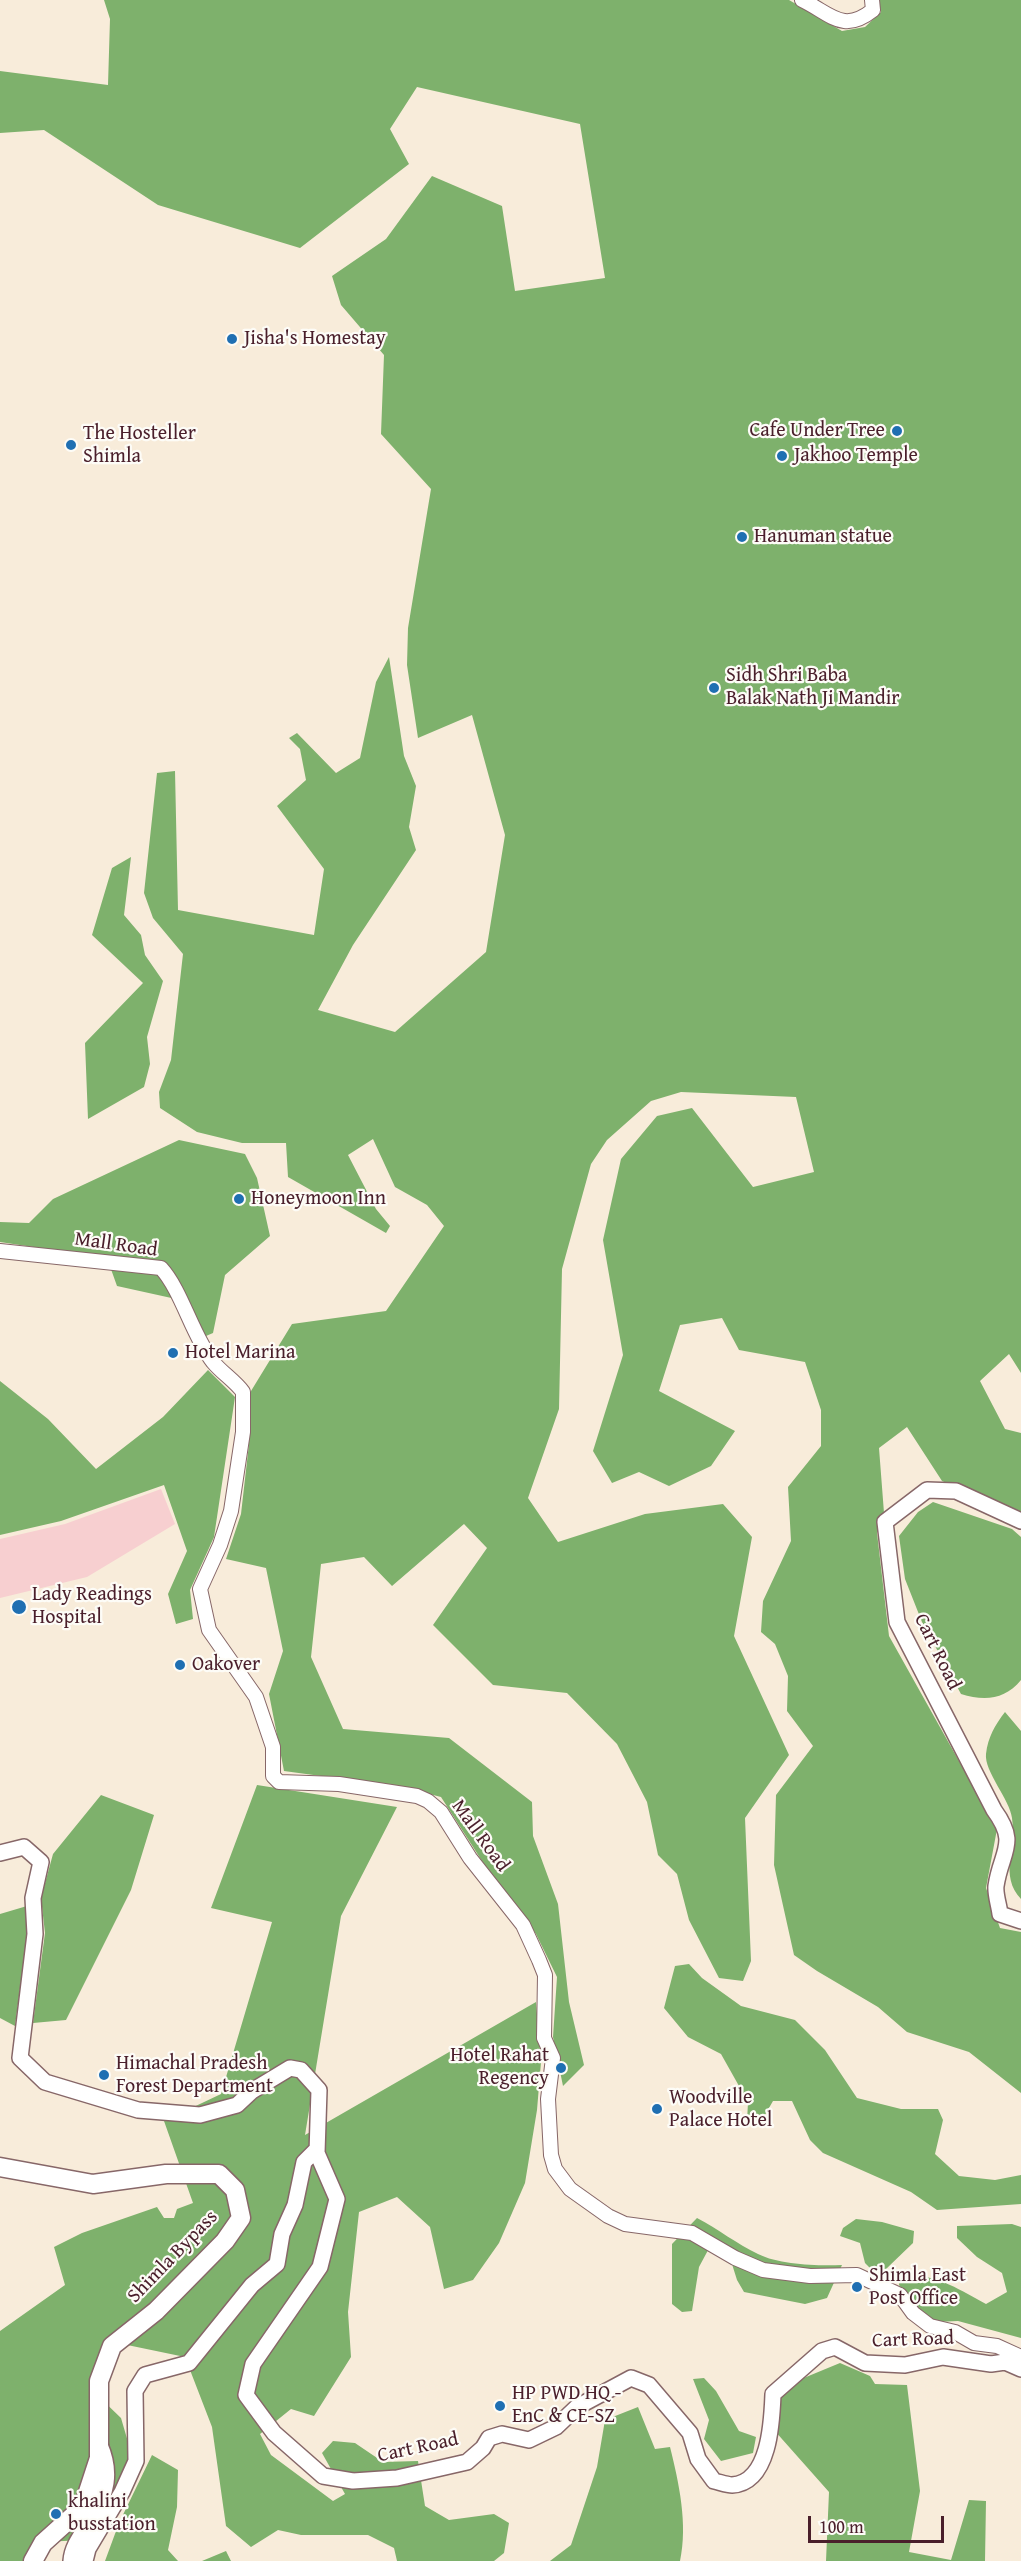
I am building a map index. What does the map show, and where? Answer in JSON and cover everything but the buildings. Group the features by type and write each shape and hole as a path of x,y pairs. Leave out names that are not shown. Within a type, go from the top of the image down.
{"highway":[{"name":"Shimla Bypass","path":"0,2167 93,2184 166,2174 219,2174 235,2190 241,2218 225,2241 156,2311 112,2346 99,2380 99,2458 83,2507 43,2543 33,2561"}],"main road":[{"name":"Cart Road","path":"1021,1521 956,1491 927,1490 885,1522 897,1622 994,1810 1006,1828 1006,1851 995,1887 1000,1914 1021,1921"},
{"name":"Cart Road","path":"0,1853 24,1846 41,1862 33,1898 35,1934 20,2058 45,2082 138,2110 200,2115 237,2105 252,2091 290,2068 301,2070 319,2090 317,2150 337,2199 320,2267 253,2364 246,2395 274,2433 323,2476 353,2481 397,2478 467,2462 483,2448 489,2438 502,2434 529,2440 556,2427 577,2407 632,2378 649,2385 690,2433 698,2458 714,2481 733,2485 750,2478 765,2455 772,2430 773,2394 822,2351 835,2348 866,2363 905,2365 943,2357 991,2364 1005,2361 1021,2369"},
{"path":"85,2561 88,2549 122,2492 136,2461 135,2391 145,2375 189,2363 252,2285 277,2264 282,2234 295,2205 304,2162 317,2150"},
{"path":"71,2561 76,2541 93,2517 105,2485 108,2464 99,2445"}],"street":[{"path":"802,0 843,23 859,20 873,10 872,0"},
{"name":"Mall Road","path":"0,1251 161,1268 169,1277 186,1315 214,1363 243,1392 243,1432 231,1510 220,1545 200,1589 209,1630 256,1697 273,1747 273,1776 279,1782 339,1784 417,1796 428,1801 441,1812 482,1874 523,1924 545,1975 544,2038 553,2058 548,2099 551,2155 561,2179 588,2202 625,2224 692,2233 735,2258 763,2270 810,2276 857,2275 900,2295 913,2313 930,2326 955,2332 974,2343 998,2346 1021,2357"}],"shaded area":[{"path":"161,1489 175,1524 87,1577 0,1598 0,1539 65,1524"}],"green space":[{"path":"104,0 789,0 842,31 865,27 881,12 878,0 1021,0 1021,1373 1009,1354 980,1381 1005,1429 1021,1433 1021,1516 942,1481 907,1427 879,1448 884,1513 877,1533 889,1636 997,1829 986,1888 1000,1928 1021,1932 1021,2093 969,2052 907,2032 878,2007 794,1955 774,1865 776,1795 813,1746 787,1711 788,1676 775,1644 761,1632 763,1601 791,1541 788,1487 821,1446 821,1410 805,1362 739,1350 722,1318 680,1325 659,1391 735,1431 711,1466 669,1486 639,1472 612,1483 593,1451 623,1355 603,1240 621,1159 657,1116 692,1108 753,1187 814,1172 796,1097 681,1092 651,1101 607,1140 591,1164 562,1269 559,1409 528,1498 558,1542 645,1514 723,1504 752,1537 734,1636 789,1755 745,1818 751,1961 743,1981 719,1978 689,1920 677,1874 658,1855 647,1802 617,1744 567,1693 493,1685 433,1625 487,1548 464,1524 392,1586 364,1557 321,1564 311,1657 343,1729 449,1738 532,1802 533,1836 558,1904 569,2002 584,2065 563,2086 553,2037 557,1977 536,1934 491,1875 441,1797 402,1787 284,1771 269,1694 283,1651 266,1568 226,1559 241,1514 249,1444 251,1391 292,1324 386,1311 444,1226 427,1205 395,1187 373,1139 348,1155 376,1209 390,1226 386,1233 288,1177 286,1143 242,1143 197,1132 160,1108 159,1092 171,1060 183,954 153,918 144,893 157,773 175,771 178,910 314,935 324,869 277,806 306,780 300,749 289,738 297,733 336,773 360,758 376,682 389,657 404,756 416,786 409,827 416,850 353,945 318,1010 395,1032 486,952 505,835 472,715 418,738 407,665 408,628 431,489 381,434 384,355 341,305 332,276 386,239 432,176 502,206 515,291 605,278 580,124 417,87 390,129 409,164 300,248 158,205 44,130 0,133 0,71 108,85 110,19"},
{"path":"131,857 124,915 141,935 145,955 163,981 147,1037 150,1064 144,1087 88,1119 85,1043 143,983 92,935 112,868"},
{"path":"179,1140 245,1154 257,1178 270,1236 225,1275 213,1333 206,1336 185,1301 117,1286 107,1258 0,1242 0,1222 29,1223 53,1199"},
{"path":"208,1370 235,1397 214,1537 190,1590 193,1619 176,1624 168,1594 187,1551 164,1485 61,1521 0,1535 0,1381 48,1419 96,1469 163,1417"},
{"path":"933,1502 1012,1529 1021,1537 1021,1680 1015,1687 1001,1695 978,1698 961,1694 922,1622 905,1579 899,1536 918,1512"},
{"path":"1005,1712 1021,1731 1021,1899 1011,1881 1012,1818 986,1761 990,1737"},
{"path":"257,1785 397,1807 341,1916 305,2135 536,2002 541,2062 537,2110 525,2183 499,2243 473,2280 444,2289 430,2227 397,2197 359,2212 348,2312 351,2357 314,2416 291,2409 260,2434 271,2455 333,2501 345,2494 322,2453 333,2441 355,2443 383,2462 418,2461 425,2506 449,2520 494,2514 509,2523 504,2553 494,2561 397,2561 394,2548 368,2535 301,2535 278,2530 251,2547 226,2526 212,2427 185,2357 108,2341 93,2391 121,2418 133,2459 85,2540 42,2542 31,2561 0,2561 0,2331 65,2285 54,2247 82,2233 157,2207 164,2218 174,2218 177,2209 193,2203 164,2121 221,2094 272,1922 211,1908"},
{"path":"101,1795 154,1815 131,1890 66,2020 33,2023 45,1933 41,1898 53,1854"},
{"path":"27,1906 27,1936 15,2026 0,2018 0,1914"},
{"path":"689,1964 702,1978 741,2006 795,2020 825,2050 857,2098 901,2109 938,2109 943,2120 935,2154 959,2176 995,2180 1021,2175 1021,2204 937,2210 911,2192 823,2153 810,2140 792,2101 773,2101 758,2127 747,2122 748,2102 721,2054 688,2037 664,2008 675,1966"},
{"path":"697,2218 767,2258 799,2264 842,2265 827,2298 805,2304 744,2292 737,2280 726,2245 714,2239 699,2267 692,2311 682,2312 672,2304 672,2244"},
{"path":"856,2219 882,2222 914,2231 913,2243 886,2269 874,2272 865,2263 860,2243 840,2236 843,2228"},
{"path":"1012,2224 1021,2227 1021,2338 958,2321 936,2322 918,2310 899,2285 900,2276 923,2276 944,2282 986,2304 1007,2292 1002,2273 977,2257 957,2238 957,2226"},
{"path":"840,2363 870,2376 875,2384 907,2385 920,2491 909,2552 951,2560 969,2500 986,2501 985,2561 826,2561 829,2492 774,2430 768,2402 794,2382"},
{"path":"704,2378 716,2391 739,2431 756,2437 753,2453 721,2461 704,2439 709,2420 693,2379"},
{"path":"638,2407 655,2449 670,2447 683,2518 680,2561 550,2561 571,2545 597,2467 605,2420"},
{"path":"152,2455 178,2470 177,2507 168,2550 178,2561 105,2561 119,2523"},
{"path":"226,2551 231,2561 202,2561"}],"place":[{"name":"Jisha's Homestay","path":"232,339"},
{"name":"Cafe Under Tree","path":"897,431"},
{"name":"The Hosteller Shimla","path":"71,445"},
{"name":"Jakhoo Temple","path":"782,456"},
{"name":"Hanuman statue","path":"742,537"},
{"name":"Sidh Shri Baba Balak Nath Ji Mandir","path":"714,688"},
{"name":"Honeymoon Inn","path":"239,1199"},
{"name":"Hotel Marina","path":"173,1353"},
{"name":"Lady Readings Hospital","path":"19,1607"},
{"name":"Oakover","path":"180,1665"},
{"name":"Hotel Rahat Regency","path":"561,2068"},
{"name":"Himachal Pradesh Forest Department","path":"104,2075"},
{"name":"Woodville Palace Hotel","path":"657,2109"},
{"name":"Shimla East Post Office","path":"857,2287"},
{"name":"HP PWD HQ - EnC & CE-SZ","path":"500,2406"},
{"name":"khalini busstation","path":"56,2514"}]}
